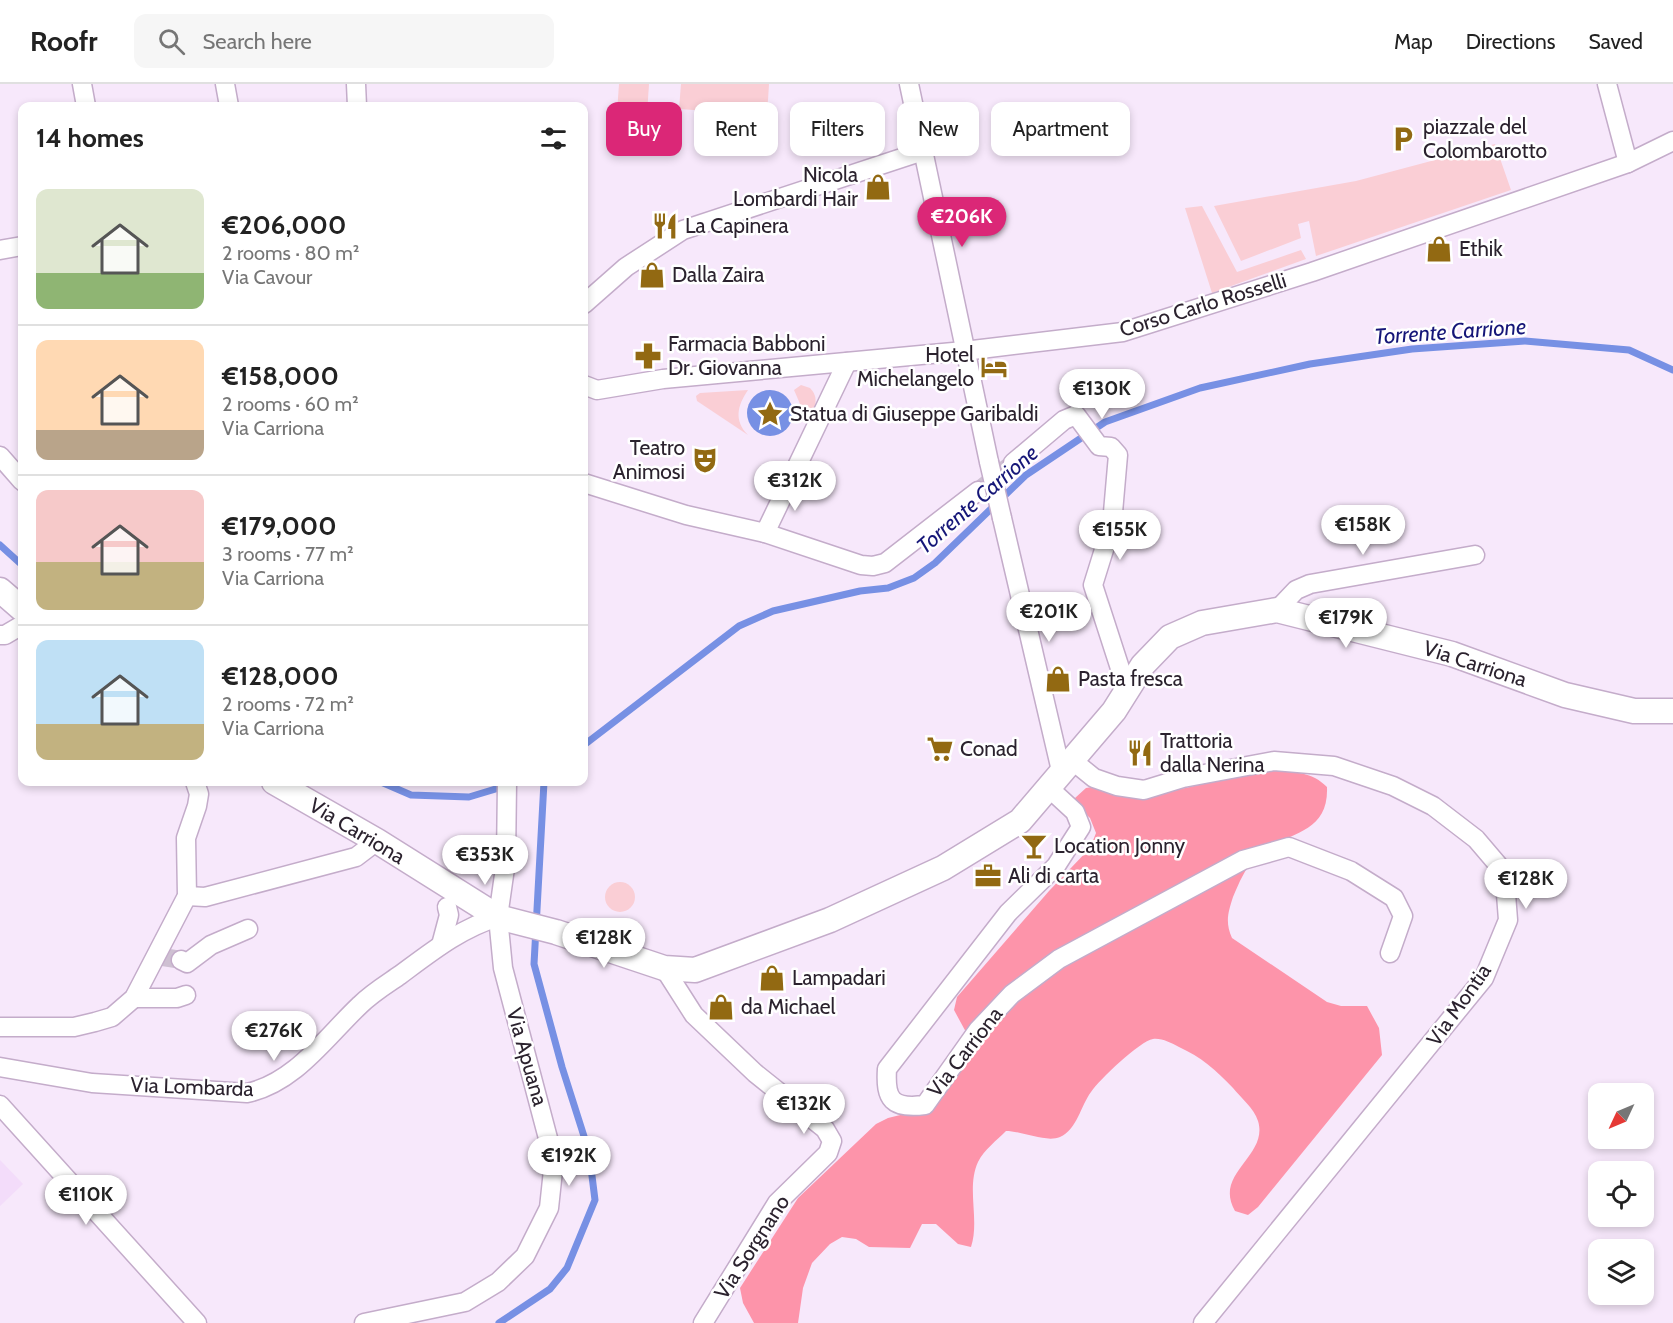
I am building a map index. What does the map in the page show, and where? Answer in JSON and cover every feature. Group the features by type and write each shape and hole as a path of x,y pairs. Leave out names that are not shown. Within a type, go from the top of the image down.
{"main road":[{"path":"0,590 18,606"},
{"name":"Via Carriona","path":"281,786 377,841 439,882 507,920 551,930 664,968 695,970 830,920 943,868 1020,821 1114,711 1143,665 1170,637 1202,623 1277,610 1452,654 1564,695 1634,711 1673,711"},
{"path":"439,882 447,907"}],"street":[{"path":"82,84 85,102"},
{"path":"225,84 227,102"},
{"path":"356,84 357,102"},
{"path":"909,84 913,102"},
{"path":"1607,84 1628,163"},
{"name":"Corso Carlo Rosselli","path":"588,387 597,390 640,383 964,351 1123,332 1327,267 1628,163 1672,143"},
{"path":"588,300 626,267 683,230 908,156"},
{"path":"924,156 964,351 1061,775"},
{"path":"0,250 18,247"},
{"path":"765,533 847,362"},
{"path":"1013,463 1070,417 1099,446 1111,447 1118,455 1112,524 1093,585 1127,690"},
{"path":"0,456 18,476"},
{"path":"588,484 686,516 765,533 873,566 885,563 978,491"},
{"path":"1277,610 1296,591 1310,584 1475,555"},
{"path":"0,635 5,635 18,627"},
{"name":"Via Montia","path":"1061,775 1094,778 1117,786 1144,789 1183,778 1274,760 1334,766 1393,786 1433,806 1476,839 1499,866 1505,881 1508,920 1484,978 1203,1323"},
{"name":"Via Carriona","path":"1061,775 1081,827 1056,866 1008,913 887,1069 886,1090 894,1101 909,1107 925,1105 978,1030 1012,994 1059,959 1243,860 1289,847 1351,871 1394,898 1403,916 1390,953"},
{"path":"0,1027 74,1027 95,1023 112,1017 134,998 159,956 187,896 186,838 197,806 199,794 196,786"},
{"name":"Via Apuana","path":"364,1323 465,1302 498,1282 525,1256 549,1208 554,1161 503,968 507,920 507,786"},
{"path":"187,896 205,897 356,857 377,841"},
{"path":"441,945 449,915 447,907"},
{"name":"Via Lombarda","path":"0,1067 92,1083 247,1093 267,1089 292,1072 363,1002 441,945 476,924 507,920"},
{"path":"181,960 187,963 211,945 248,929"},
{"name":"Via Sorgnano","path":"664,968 694,1016 755,1073 825,1129 832,1141 828,1153 777,1203 702,1323"},
{"path":"134,998 177,998 186,995"},
{"path":"0,1105 197,1323"}],"shaded area":[{"path":"619,84 649,84 648,102 618,102"},
{"path":"681,84 769,84 768,102 694,102 694,110 682,109 682,102 680,102"},
{"path":"1495,144 1511,190 1316,256 1309,221 1298,224 1301,238 1241,261 1214,206 1356,181"},
{"path":"1202,206 1237,272 1301,250 1306,259 1212,293 1185,208"},
{"path":"801,385 810,388 816,400 807,420 794,390"},
{"path":"748,390 739,408 739,419 748,435 697,401 696,396 700,393"},
{"path":"1260,771 1296,772 1313,777 1327,787 1326,804 1312,825 1267,849 1249,866 1233,897 1230,908 1228,922 1232,938 1327,1002 1341,1006 1367,1006 1379,1028 1382,1055 1258,1207 1248,1215 1235,1211 1230,1198 1231,1186 1236,1175 1256,1144 1259,1133 1258,1121 1254,1112 1227,1081 1201,1060 1170,1042 1153,1039 1130,1053 1102,1079 1087,1097 1075,1123 1066,1134 1048,1139 1006,1131 987,1149 978,1162 973,1182 974,1226 971,1247 958,1244 936,1224 922,1224 910,1248 869,1247 856,1239 842,1237 830,1244 812,1263 803,1288 798,1323 754,1323 743,1303 740,1288 798,1198 876,1124 888,1118 929,1108 967,1034 954,1010 957,997 1049,891 1090,848 1096,833 1090,818 1075,804 1075,798 1086,788 1092,787 1141,798"},
{"path":"620,882 626,883 634,891 634,903 626,911 620,912 614,911 606,903 605,897 606,891 614,883"},
{"path":"0,1160 23,1184 0,1206"}],"water":[{"path":"770,390 786,397 793,413 786,429 770,436 754,429 747,413 754,397"}],"waterway":[{"name":"Torrente Carrione","path":"588,742 739,626 773,611 860,591 888,588 914,578 935,563 1026,475 1105,422 1200,388 1310,364 1412,349 1525,341 1629,350 1673,370"},
{"name":"Torrente Carrione","path":"0,545 18,561"},
{"name":"Torrente Carrione","path":"390,786 411,795 469,797 506,786"},
{"path":"499,1323 550,1289 567,1268 595,1200 589,1152 562,1067 534,964 544,786"}],"tunnel":[{"path":"978,491 1013,463"},
{"path":"163,957 181,960"}],"place":[{"name":"piazzale del Colombarotto","path":"1403,139"},
{"name":"Nicola Lombardi Hair","path":"878,187"},
{"name":"La Capinera","path":"665,226"},
{"name":"Ethik","path":"1439,249"},
{"name":"Dalla Zaira","path":"652,275"},
{"name":"Farmacia Babboni Dr. Giovanna","path":"648,356"},
{"name":"Hotel Michelangelo","path":"994,367"},
{"name":"Statua di Giuseppe Garibaldi","path":"770,414"},
{"name":"Teatro Animosi","path":"705,460"},
{"name":"Pasta fresca","path":"1058,679"},
{"name":"Conad","path":"940,749"},
{"name":"Trattoria dalla Nerina","path":"1140,753"},
{"name":"Location Jonny","path":"1034,846"},
{"name":"Ali di carta","path":"988,876"},
{"name":"Lampadari","path":"772,978"},
{"name":"da Michael","path":"721,1007"}]}
